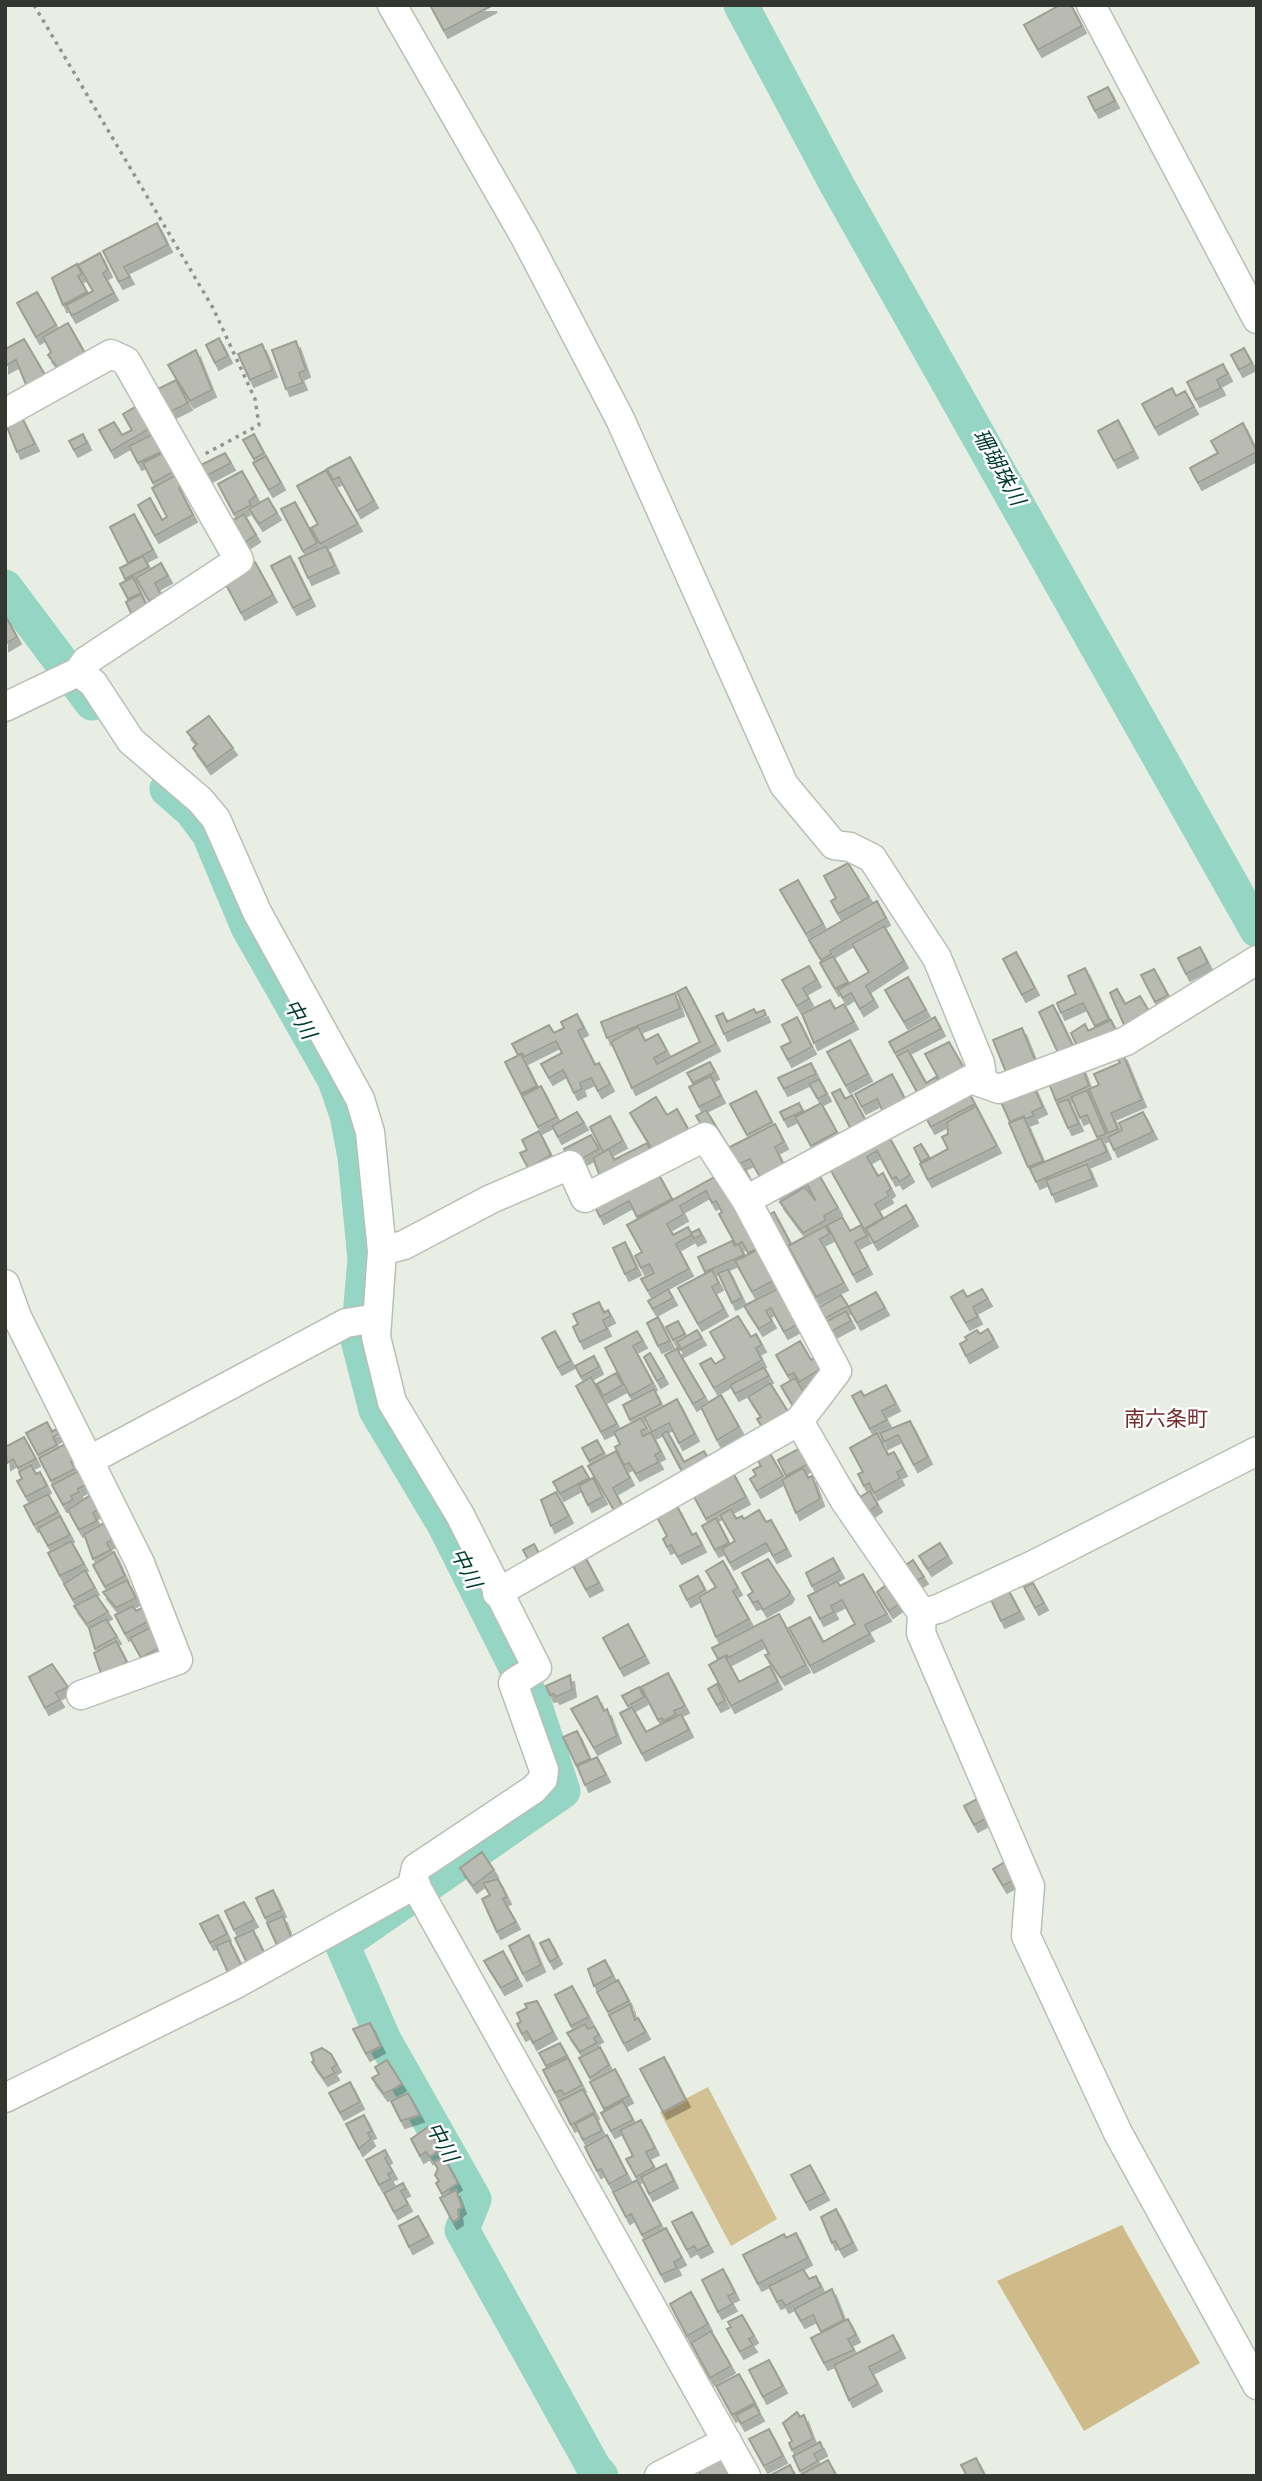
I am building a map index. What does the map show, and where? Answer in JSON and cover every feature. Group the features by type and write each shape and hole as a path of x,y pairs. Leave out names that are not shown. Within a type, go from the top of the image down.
{"street":[{"path":"392,5 525,237 620,419 784,785 834,845 850,847 872,858 937,958 980,1063 983,1083"},
{"path":"1091,5 1257,319"},
{"path":"5,413 111,354 126,361 239,560 86,661 78,672 5,707"},
{"path":"78,672 93,683 131,741 200,800 216,819 257,912 360,1099 370,1132 382,1251 376,1337 392,1402 460,1515 537,1668 513,1683 540,1757 543,1779 534,1789 416,1868 413,1881 746,2476"},
{"path":"746,1200 971,1079 999,1089 1126,1041 1257,960"},
{"path":"382,1251 404,1245 491,1199 570,1165 585,1198 705,1137 746,1200 837,1371 799,1421 497,1593"},
{"path":"5,1284 17,1317 140,1563 178,1660 81,1695"},
{"path":"88,1461 346,1323 377,1318"},
{"path":"799,1421 845,1501 922,1613 921,1633 1030,1886 1027,1936 1129,2155 1257,2385"},
{"path":"922,1613 938,1609 1033,1565 1257,1451"},
{"path":"5,2098 234,1985 416,1884"},
{"path":"659,2476 727,2441"}],"path":[{"path":"34,5 207,296 255,399 259,425 184,466"}],"shaded area":[{"path":"708,2087 777,2219 731,2246 660,2112"},
{"path":"1122,2225 1200,2363 1084,2431 997,2281"}],"building":[{"path":"430,5 493,5 444,31"},
{"path":"1060,5 1071,5 1082,26 1038,50 1024,25"},
{"path":"1108,87 1115,101 1095,111 1088,97"},
{"path":"157,223 168,245 124,267 130,277 119,282 103,251"},
{"path":"100,253 108,270 103,273 114,293 72,316 66,305 93,291 78,265"},
{"path":"77,264 82,274 78,276 87,292 63,305 52,278"},
{"path":"37,292 56,325 36,337 17,303"},
{"path":"68,323 87,357 61,372 48,355 51,352 43,337"},
{"path":"219,338 228,356 215,363 206,345"},
{"path":"24,339 48,380 27,387 16,360 5,366 5,349"},
{"path":"296,341 306,370 299,373 303,383 286,389 272,350"},
{"path":"262,344 273,370 250,380 238,354"},
{"path":"1244,348 1252,363 1239,370 1231,355"},
{"path":"196,350 212,390 190,401 168,365"},
{"path":"1223,364 1228,374 1217,380 1221,388 1196,400 1187,382"},
{"path":"176,380 188,403 168,413 156,390"},
{"path":"1172,388 1176,396 1185,391 1194,407 1155,428 1142,404"},
{"path":"142,403 154,426 111,451 99,430 114,422 122,435 132,430 123,414"},
{"path":"20,414 35,444 17,452 5,422"},
{"path":"1118,420 1134,451 1114,461 1098,431"},
{"path":"1243,423 1257,452 1198,483 1190,468 1218,453 1211,441"},
{"path":"83,434 87,443 74,450 69,441"},
{"path":"153,434 161,452 138,463 129,446"},
{"path":"254,434 264,453 254,459 243,440"},
{"path":"166,451 177,470 153,483 143,463"},
{"path":"225,453 231,463 201,479 195,468"},
{"path":"266,456 281,483 269,490 253,463"},
{"path":"350,457 374,501 357,511 339,477 333,480 327,469"},
{"path":"326,470 358,524 320,544 311,528 318,524 297,486"},
{"path":"242,471 256,496 249,501 251,505 234,514 218,484"},
{"path":"178,474 184,485 179,488 193,515 155,536 138,505 150,498 162,520 167,517 152,488"},
{"path":"268,498 277,513 259,524 249,509"},
{"path":"295,502 317,543 303,551 281,509"},
{"path":"134,514 153,550 128,563 110,527"},
{"path":"244,514 256,535 245,542 233,520"},
{"path":"326,546 335,566 308,578 299,558"},
{"path":"143,556 149,567 125,579 120,568"},
{"path":"290,556 311,599 293,608 271,566"},
{"path":"255,562 273,595 241,613 223,579"},
{"path":"161,563 168,576 155,583 161,595 149,601 136,578"},
{"path":"133,577 141,593 128,599 120,584"},
{"path":"141,594 150,612 134,620 126,602"},
{"path":"5,615 17,637 5,644"},
{"path":"209,716 233,748 207,767 193,748 197,744 187,732"},
{"path":"848,863 869,897 838,914 831,901 836,898 824,876"},
{"path":"798,880 823,924 806,934 780,890"},
{"path":"877,901 886,918 830,951 831,954 821,960 809,940"},
{"path":"884,926 904,961 866,986 874,1000 860,1009 851,993 843,998 838,990 869,972 852,944"},
{"path":"1200,947 1208,963 1186,974 1178,958"},
{"path":"1016,952 1035,988 1022,995 1003,959"},
{"path":"833,956 848,982 835,989 820,963"},
{"path":"809,966 817,980 803,988 809,999 797,1006 782,980"},
{"path":"1085,968 1109,1019 1095,1026 1083,1003 1061,1013 1057,1003 1076,994 1068,976"},
{"path":"1154,969 1168,995 1155,1002 1141,975"},
{"path":"908,977 926,1010 904,1022 885,990"},
{"path":"686,987 716,1044 632,1088 611,1042 638,1027 645,1041 658,1034 667,1051 654,1058 657,1064 700,1042 677,992"},
{"path":"1117,989 1125,1004 1140,996 1150,1013 1125,1027 1110,993"},
{"path":"675,993 680,1009 607,1038 601,1022"},
{"path":"830,1000 835,1009 844,1004 854,1022 814,1043 802,1014"},
{"path":"1053,1005 1075,1050 1060,1057 1039,1012"},
{"path":"754,1009 756,1013 764,1010 766,1015 724,1034 716,1016 723,1013 727,1022"},
{"path":"577,1014 584,1028 578,1031 595,1065 599,1063 610,1084 598,1091 591,1078 580,1083 582,1089 574,1093 563,1070 549,1078 541,1064 562,1053 556,1041 524,1057 522,1053 518,1055 512,1044 549,1025 554,1033 564,1028 561,1022"},
{"path":"797,1017 812,1047 788,1060 781,1047 791,1042 782,1025"},
{"path":"935,1017 941,1029 895,1053 889,1042"},
{"path":"1111,1020 1120,1039 1082,1057 1071,1033 1085,1024 1088,1031"},
{"path":"1022,1028 1039,1070 1010,1082 993,1040"},
{"path":"850,1040 868,1074 846,1086 827,1052"},
{"path":"949,1042 964,1068 940,1081 925,1054"},
{"path":"908,1050 926,1083 936,1077 943,1090 922,1101 897,1056"},
{"path":"521,1054 537,1086 521,1094 505,1062"},
{"path":"1123,1054 1142,1100 1111,1113 1118,1129 1108,1133 1089,1089 1099,1085 1094,1074 1120,1063 1117,1057"},
{"path":"710,1062 715,1072 693,1083 687,1073"},
{"path":"811,1063 816,1074 784,1089 778,1078"},
{"path":"1082,1067 1089,1086 1056,1101 1048,1081"},
{"path":"892,1074 910,1109 883,1112 877,1099 862,1107 855,1094"},
{"path":"711,1076 721,1096 699,1107 689,1087"},
{"path":"819,1079 827,1094 818,1099 809,1084"},
{"path":"1033,1085 1043,1107 1032,1112 1034,1116 1025,1119 1024,1116 1010,1122 1000,1100"},
{"path":"541,1086 557,1117 538,1127 522,1096"},
{"path":"840,1089 845,1099 852,1095 869,1127 854,1135 832,1093"},
{"path":"1087,1090 1106,1134 1097,1137 1087,1115 1080,1118 1071,1097"},
{"path":"756,1091 772,1122 747,1135 730,1104"},
{"path":"968,1091 975,1104 931,1127 924,1114"},
{"path":"656,1097 667,1115 677,1109 688,1129 680,1134 684,1140 657,1157 630,1113"},
{"path":"1068,1099 1079,1124 1068,1128 1057,1103"},
{"path":"799,1103 803,1111 784,1120 780,1112"},
{"path":"821,1103 837,1132 811,1146 795,1117"},
{"path":"976,1106 997,1146 928,1180 920,1164 948,1149 942,1137 948,1134 947,1122"},
{"path":"706,1110 728,1146 719,1152 696,1116"},
{"path":"577,1112 584,1123 558,1137 552,1126"},
{"path":"1143,1112 1153,1132 1114,1150 1108,1137 1122,1130 1119,1123"},
{"path":"610,1116 623,1141 603,1152 590,1127"},
{"path":"1024,1117 1043,1161 1028,1167 1009,1123"},
{"path":"775,1124 784,1142 775,1147 788,1174 747,1195 736,1174 745,1169 751,1181 760,1177 750,1159 733,1167 724,1150"},
{"path":"539,1131 551,1155 528,1168 520,1153 527,1150 522,1140"},
{"path":"887,1133 910,1175 899,1182 896,1177 892,1179 877,1151 867,1157 878,1176 883,1173 891,1189 887,1192 889,1196 875,1204 883,1218 864,1229 830,1169"},
{"path":"591,1135 599,1149 572,1164 564,1149"},
{"path":"1101,1138 1107,1152 1036,1182 1030,1168"},
{"path":"647,1143 655,1160 604,1187 593,1158 609,1149 614,1160"},
{"path":"921,1144 929,1157 921,1162 914,1148"},
{"path":"1087,1164 1093,1179 1052,1195 1046,1180"},
{"path":"815,1168 838,1208 824,1216 826,1220 803,1233 780,1202 805,1187 816,1201 807,1184 780,1199 775,1190"},
{"path":"658,1173 672,1199 637,1217 629,1201 600,1217 593,1203"},
{"path":"718,1175 758,1248 748,1253 742,1242 736,1245 719,1214 722,1212 716,1201 712,1203 706,1191 680,1206 684,1214 667,1224 673,1235 688,1227 691,1233 699,1229 702,1235 694,1239 692,1235 676,1244 689,1269 648,1291 641,1279 654,1273 649,1264 641,1268 635,1256 642,1252 627,1225"},
{"path":"906,1205 914,1219 874,1243 866,1229"},
{"path":"774,1212 791,1244 778,1251 762,1218"},
{"path":"842,1217 850,1231 861,1225 867,1236 855,1242 868,1267 853,1275 827,1225"},
{"path":"825,1226 830,1234 820,1239 844,1283 816,1297 788,1246"},
{"path":"732,1241 735,1246 739,1244 744,1255 705,1272 698,1257"},
{"path":"625,1242 637,1268 625,1274 613,1248"},
{"path":"759,1249 773,1281 752,1292 735,1261"},
{"path":"728,1269 742,1298 732,1303 718,1273"},
{"path":"712,1270 719,1283 712,1287 724,1309 698,1324 678,1288"},
{"path":"779,1288 799,1324 784,1332 771,1308 766,1311 772,1321 759,1329 744,1306"},
{"path":"668,1289 673,1298 653,1309 648,1301"},
{"path":"982,1289 988,1299 973,1307 978,1317 966,1323 951,1297 963,1290 967,1297"},
{"path":"876,1292 885,1308 857,1323 848,1307"},
{"path":"841,1295 848,1306 822,1320 816,1309"},
{"path":"599,1302 604,1313 608,1310 611,1316 603,1320 607,1329 580,1342 573,1327 578,1324 573,1314"},
{"path":"846,1311 851,1321 823,1336 818,1326"},
{"path":"738,1316 751,1337 756,1334 762,1345 756,1348 762,1360 714,1388 700,1364 711,1358 715,1364 725,1358 710,1332"},
{"path":"658,1317 670,1341 658,1346 647,1323"},
{"path":"678,1321 685,1334 673,1340 666,1327"},
{"path":"988,1329 994,1340 966,1356 960,1344 967,1340 965,1337 977,1330 980,1334"},
{"path":"697,1330 702,1338 678,1351 705,1397 693,1404 665,1355 680,1347 677,1342"},
{"path":"555,1331 571,1361 558,1368 542,1338"},
{"path":"637,1331 643,1341 633,1346 653,1383 630,1396 605,1348"},
{"path":"800,1341 811,1360 815,1358 821,1369 799,1382 794,1373 788,1376 776,1355"},
{"path":"650,1353 664,1377 657,1381 644,1357"},
{"path":"594,1356 599,1367 581,1377 575,1366"},
{"path":"764,1367 769,1376 735,1394 730,1385"},
{"path":"616,1373 623,1385 603,1396 597,1384"},
{"path":"591,1377 617,1424 601,1432 576,1386"},
{"path":"795,1378 809,1400 795,1409 781,1386"},
{"path":"770,1383 792,1418 762,1427 757,1419 761,1417 748,1397"},
{"path":"886,1385 896,1404 882,1411 887,1420 870,1429 852,1396 861,1391 864,1396"},
{"path":"654,1389 661,1404 630,1420 623,1405"},
{"path":"721,1395 739,1427 717,1440 701,1407"},
{"path":"677,1399 695,1434 679,1443 669,1423 652,1432 644,1417"},
{"path":"641,1418 647,1428 641,1431 643,1436 651,1432 661,1452 655,1455 659,1462 636,1474 629,1463 624,1465 615,1447 620,1444 614,1432"},
{"path":"910,1421 928,1457 914,1465 898,1435 884,1442 880,1433"},
{"path":"47,1422 52,1432 56,1429 59,1434 53,1437 57,1445 38,1455 26,1433"},
{"path":"667,1431 684,1462 704,1451 712,1465 686,1479 662,1434"},
{"path":"877,1433 888,1455 894,1452 903,1469 897,1472 900,1478 874,1493 869,1483 864,1486 858,1474 863,1472 850,1448"},
{"path":"24,1437 36,1459 18,1468 13,1459 7,1463 5,1447"},
{"path":"597,1440 604,1453 589,1461 582,1448"},
{"path":"67,1443 75,1458 71,1461 75,1469 51,1481 39,1458"},
{"path":"800,1448 808,1464 786,1476 778,1460"},
{"path":"768,1450 783,1476 757,1491 750,1479 756,1475 753,1470 761,1466 756,1457"},
{"path":"616,1451 630,1478 613,1488 626,1513 618,1517 588,1466"},
{"path":"31,1465 36,1474 40,1472 47,1486 26,1497 17,1481 22,1479 19,1472"},
{"path":"582,1466 589,1478 560,1494 553,1482"},
{"path":"803,1468 808,1478 812,1476 820,1499 796,1513 782,1480"},
{"path":"82,1469 89,1483 71,1496 73,1500 63,1505 52,1485"},
{"path":"732,1471 746,1497 706,1519 692,1493"},
{"path":"593,1478 603,1497 588,1505 579,1486"},
{"path":"853,1485 860,1497 870,1491 878,1505 860,1517 844,1490"},
{"path":"556,1492 569,1516 551,1526 541,1500"},
{"path":"48,1494 58,1512 34,1525 24,1506"},
{"path":"92,1494 100,1508 93,1513 97,1521 79,1530 68,1510"},
{"path":"677,1506 692,1535 696,1533 702,1545 678,1557 671,1545 667,1547 663,1539 667,1536 657,1517"},
{"path":"731,1509 736,1519 742,1516 744,1519 759,1510 766,1522 771,1520 787,1549 773,1556 766,1543 730,1563 722,1549 735,1541 720,1515"},
{"path":"60,1516 70,1535 48,1546 38,1528"},
{"path":"716,1518 729,1543 715,1550 702,1526"},
{"path":"106,1522 115,1538 107,1543 111,1550 93,1559 84,1534"},
{"path":"71,1541 84,1564 60,1576 48,1553"},
{"path":"940,1543 948,1556 928,1569 919,1556"},
{"path":"534,1544 541,1557 530,1563 523,1550"},
{"path":"114,1552 125,1576 105,1587 93,1565"},
{"path":"584,1555 599,1583 586,1590 571,1562"},
{"path":"833,1558 840,1571 812,1586 806,1573"},
{"path":"768,1559 790,1592 788,1596 763,1610 758,1601 753,1603 748,1595 753,1592 742,1573"},
{"path":"913,1560 924,1577 913,1583 903,1567"},
{"path":"723,1561 738,1588 733,1591 749,1619 716,1637 699,1597 716,1587 706,1571"},
{"path":"85,1570 95,1588 73,1600 64,1584"},
{"path":"863,1574 887,1614 865,1625 870,1634 810,1666 789,1628 810,1617 823,1642 855,1624 842,1600 831,1606 834,1612 820,1619 808,1596 837,1581 840,1586"},
{"path":"698,1576 705,1590 687,1600 680,1586"},
{"path":"127,1580 136,1598 116,1608 103,1592"},
{"path":"1033,1583 1044,1603 1035,1608 1024,1587"},
{"path":"886,1585 899,1604 889,1611 877,1592"},
{"path":"1009,1591 1020,1612 1001,1621 991,1600"},
{"path":"96,1595 108,1612 87,1624 74,1606"},
{"path":"133,1606 136,1611 144,1607 151,1620 125,1634 115,1615"},
{"path":"779,1614 806,1665 781,1678 765,1655 769,1654 762,1640 728,1658 727,1655 718,1659 712,1648"},
{"path":"106,1619 117,1637 95,1649 89,1628"},
{"path":"628,1624 645,1656 620,1669 603,1638"},
{"path":"155,1625 165,1645 141,1658 130,1638"},
{"path":"116,1641 127,1662 102,1676 94,1653"},
{"path":"725,1656 739,1682 770,1666 778,1682 731,1706 709,1665"},
{"path":"52,1664 68,1687 56,1693 60,1700 45,1708 29,1677"},
{"path":"668,1673 685,1706 674,1711 676,1714 664,1721 662,1718 658,1720 641,1687"},
{"path":"570,1675 572,1690 556,1697 554,1694 550,1695 546,1686"},
{"path":"717,1684 725,1701 717,1705 708,1689"},
{"path":"639,1687 644,1697 628,1706 622,1696"},
{"path":"597,1696 604,1711 607,1709 617,1736 594,1748 571,1709"},
{"path":"632,1707 646,1732 681,1714 689,1730 642,1754 620,1713"},
{"path":"577,1731 590,1759 576,1765 563,1737"},
{"path":"597,1757 606,1775 585,1785 577,1766"},
{"path":"979,1798 989,1817 974,1825 964,1806"},
{"path":"482,1852 494,1870 473,1886 460,1868"},
{"path":"1005,1862 1014,1880 1003,1886 993,1869"},
{"path":"498,1879 507,1897 503,1899 516,1922 497,1932 482,1899 490,1895 483,1883"},
{"path":"273,1890 282,1910 265,1918 256,1898"},
{"path":"244,1902 254,1920 234,1930 225,1911"},
{"path":"218,1915 227,1934 210,1943 200,1924"},
{"path":"283,1916 294,1945 280,1952 267,1923"},
{"path":"253,1930 266,1957 248,1965 235,1938"},
{"path":"529,1935 541,1965 523,1974 509,1946"},
{"path":"549,1939 558,1957 550,1962 540,1943"},
{"path":"229,1940 244,1971 230,1977 216,1946"},
{"path":"503,1951 518,1979 501,1988 484,1961"},
{"path":"605,1960 613,1976 594,1986 588,1969"},
{"path":"618,1980 629,2001 608,2012 597,1992"},
{"path":"572,1986 589,2017 571,2026 555,1995"},
{"path":"537,2001 553,2032 533,2043 527,2031 522,2034 517,2024 521,2022 517,2013 527,2008 525,2004"},
{"path":"630,2004 635,2020 638,2018 646,2032 624,2044 609,2015"},
{"path":"370,2023 381,2046 366,2054 353,2029"},
{"path":"585,2024 588,2029 594,2026 599,2035 594,2038 597,2043 580,2052 567,2033"},
{"path":"560,2043 567,2056 546,2066 539,2053"},
{"path":"600,2047 609,2065 590,2078 579,2058"},
{"path":"322,2048 331,2054 337,2065 332,2068 335,2073 324,2079 312,2062 311,2053"},
{"path":"664,2057 686,2100 663,2112 640,2069"},
{"path":"568,2058 582,2085 564,2095 561,2090 555,2093 543,2070"},
{"path":"387,2060 402,2084 384,2094 372,2078 379,2074 375,2067"},
{"path":"615,2069 629,2096 604,2109 590,2082"},
{"path":"350,2082 360,2102 340,2113 329,2093"},
{"path":"583,2089 595,2112 571,2125 559,2101"},
{"path":"408,2093 420,2115 401,2121 391,2101"},
{"path":"623,2101 633,2120 611,2131 601,2113"},
{"path":"594,2114 602,2131 583,2140 575,2124"},
{"path":"364,2115 372,2131 368,2133 371,2139 359,2149 346,2124"},
{"path":"641,2120 655,2148 646,2152 654,2167 636,2177 626,2159 633,2156 620,2130"},
{"path":"428,2127 440,2150 429,2157 426,2152 420,2156 411,2139"},
{"path":"607,2135 627,2174 609,2184 601,2169 597,2171 585,2147"},
{"path":"385,2150 388,2156 385,2158 393,2172 388,2174 391,2179 379,2185 366,2160"},
{"path":"444,2157 458,2183 442,2194 436,2183 439,2181 435,2175 438,2169 434,2162"},
{"path":"666,2164 674,2181 649,2194 641,2177"},
{"path":"810,2165 825,2193 806,2203 791,2175"},
{"path":"637,2180 661,2225 642,2235 631,2214 626,2217 613,2192"},
{"path":"403,2183 406,2189 401,2191 408,2204 394,2212 384,2193"},
{"path":"456,2190 462,2207 458,2210 459,2218 453,2222 440,2198"},
{"path":"836,2209 853,2243 840,2250 835,2241 832,2243 821,2217"},
{"path":"692,2212 709,2245 697,2251 694,2246 687,2250 672,2222"},
{"path":"418,2216 429,2236 409,2247 399,2226"},
{"path":"666,2228 682,2258 674,2262 677,2268 661,2275 643,2240"},
{"path":"796,2233 808,2258 758,2284 743,2255 784,2234 786,2238"},
{"path":"723,2269 735,2293 728,2296 733,2304 718,2312 702,2280"},
{"path":"803,2269 809,2279 816,2276 821,2287 785,2306 782,2300 777,2302 769,2286"},
{"path":"832,2289 844,2320 821,2332 813,2315 801,2321 794,2309"},
{"path":"691,2292 708,2324 687,2336 670,2304"},
{"path":"742,2315 754,2336 749,2339 753,2345 740,2352 727,2329 731,2327 728,2322"},
{"path":"848,2319 856,2335 848,2339 854,2350 824,2363 811,2338"},
{"path":"711,2331 731,2366 710,2378 691,2343"},
{"path":"893,2335 901,2351 869,2367 878,2384 849,2400 834,2365"},
{"path":"769,2360 783,2386 763,2397 749,2370"},
{"path":"739,2374 755,2403 732,2415 716,2386"},
{"path":"755,2405 760,2414 741,2424 736,2415"},
{"path":"797,2412 800,2417 804,2415 813,2439 792,2450 789,2443 792,2441 783,2423"},
{"path":"769,2429 783,2456 764,2466 749,2439"},
{"path":"820,2442 823,2449 814,2454 818,2461 800,2471 793,2456"},
{"path":"720,2458 730,2476 701,2476 698,2470"},
{"path":"976,2458 985,2476 967,2476 961,2465"},
{"path":"828,2460 836,2475 803,2476 802,2474"},
{"path":"790,2465 795,2476 769,2476"}],"waterway":[{"name":"珊瑚珠川","path":"741,5 837,185 1257,930"},
{"name":"中川","path":"5,587 92,703"},
{"name":"中川","path":"167,789 192,811 209,834 248,927 335,1080 347,1115 355,1157 365,1259 358,1340 376,1410 444,1524 534,1703 563,1791 342,1944 384,2040 474,2199 462,2230 594,2468 601,2476"}],"district":[{"name":"南六条町","path":"1166,1419"}]}
